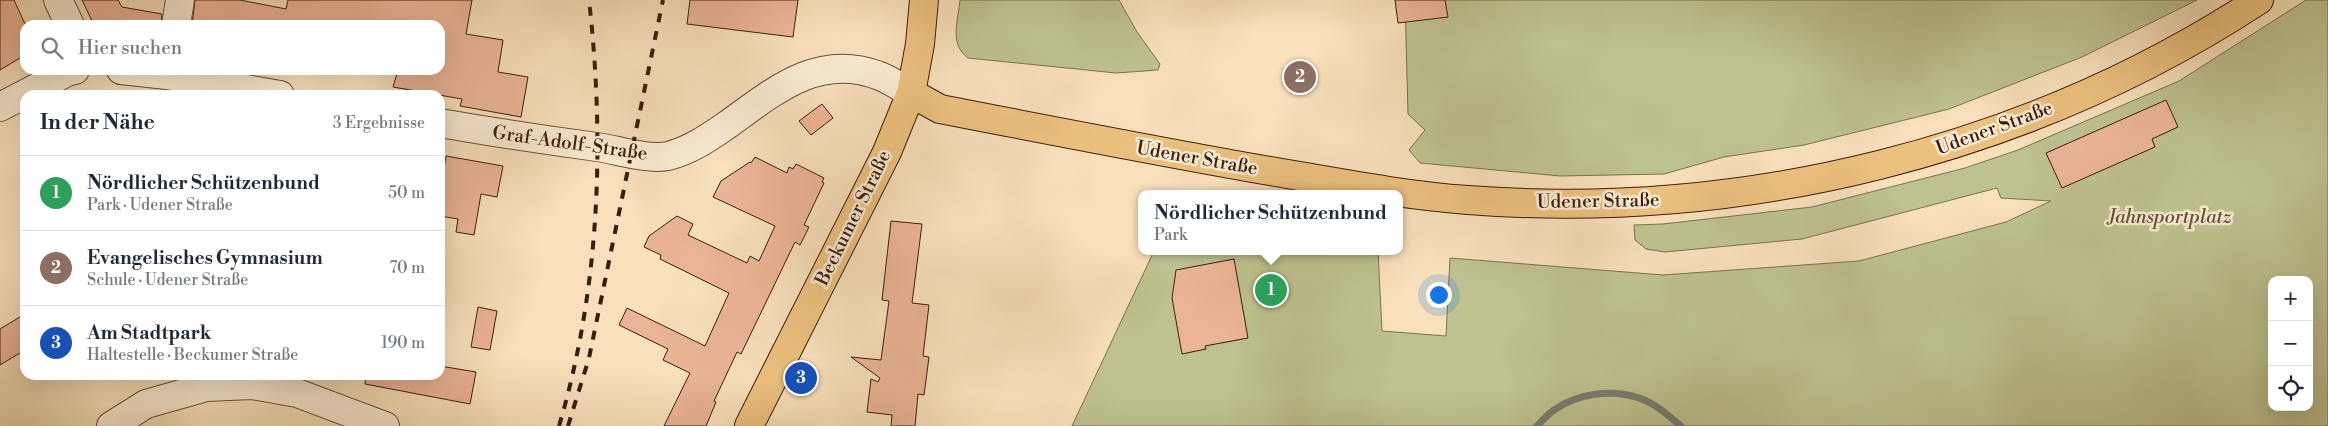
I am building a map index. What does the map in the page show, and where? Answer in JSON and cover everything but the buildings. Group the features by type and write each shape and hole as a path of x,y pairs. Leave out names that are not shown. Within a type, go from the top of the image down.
{"main road":[{"name":"Beckumer Straße","path":"749,426 887,152 911,93 920,44 924,0"},
{"name":"Udener Straße","path":"1403,193 1467,200 1560,204 1666,200 1809,181 1959,143 2109,84 2212,30 2259,0"},
{"name":"Udener Straße","path":"911,93 940,109 1165,152 1381,190"}],"street":[{"path":"58,0 68,20"},
{"path":"177,20 180,0"},
{"name":"Graf-Adolf-Straße","path":"445,124 552,142 599,147 632,154 666,156 698,146 787,82 814,71 847,68 877,75 911,93"},
{"path":"33,90 61,75"},
{"path":"178,75 255,90"},
{"path":"0,107 20,97"},
{"path":"111,426 146,404 206,387 252,385 297,393 385,426"}],"green space":[{"path":"960,0 1119,0 1137,32 1160,64 1158,70 1116,73 968,58 958,46 956,32"},
{"path":"1405,0 2197,0 2082,57 1949,109 1804,145 1724,157 1664,174 1560,176 1420,163 1409,150 1425,130 1408,114"},
{"name":"Jahnsportplatz","path":"2306,0 2328,0 2328,426 1072,426 1152,255 1378,255 1382,331 1446,336 1450,258 1663,275 1859,261 2006,222 2051,201 2001,198 1997,188 1802,239 1665,252 1646,249 1635,240 1634,225 1663,224 1812,207 1965,168 2018,150 2179,81"}],"waterway":[{"path":"1537,426 1563,404 1584,396 1607,393 1629,395 1645,400 1681,426"}],"railway":[{"path":"559,426 573,374 583,321 591,268 595,214 597,107 589,0"},
{"path":"568,426 589,358 663,0"}],"place":[{"name":"Evangelisches Gymnasium","path":"1300,77"},
{"name":"Nördlicher Schützenbund","path":"1271,290"},
{"name":"Am Stadtpark","path":"801,378"}]}
